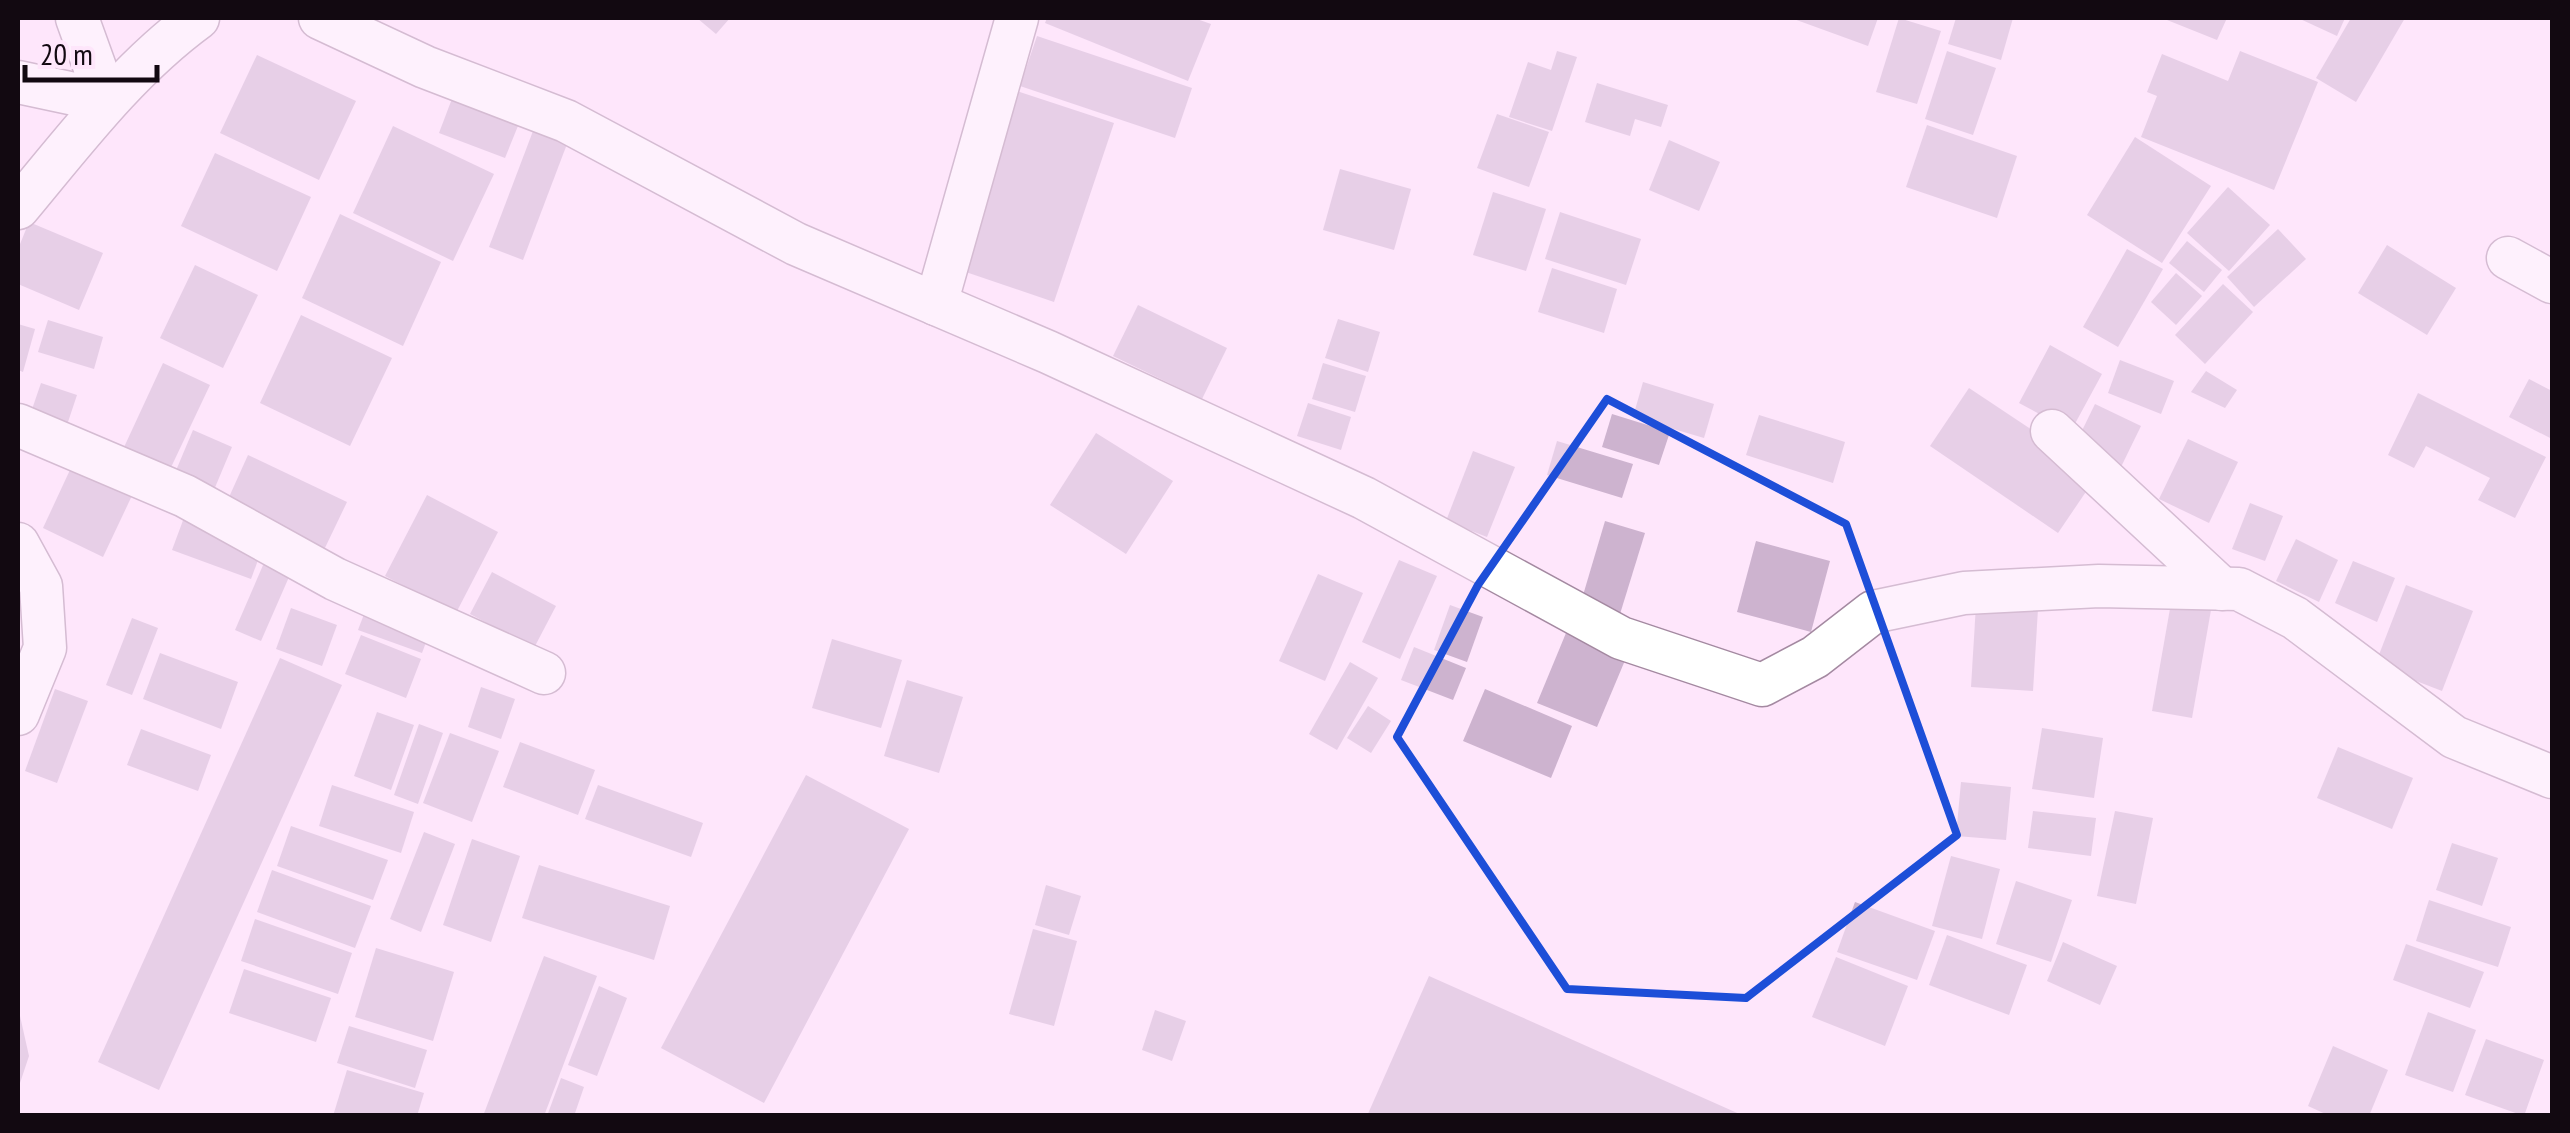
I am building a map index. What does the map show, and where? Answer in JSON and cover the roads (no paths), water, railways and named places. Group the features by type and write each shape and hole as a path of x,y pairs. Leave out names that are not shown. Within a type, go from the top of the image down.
{"street":[{"path":"77,18 107,101"},
{"path":"18,208 107,101 163,43 198,18"},
{"path":"320,18 426,67 566,121 796,244 1364,498 1621,638 1762,685 1816,657 1873,612 1964,592 2099,586 2240,590 2295,618 2454,737 2552,777"},
{"path":"936,304 1017,18"},
{"path":"18,82 107,101"},
{"path":"2508,258 2552,282"},
{"path":"18,425 185,496 335,579 544,674"},
{"path":"2052,432 2222,589"},
{"path":"18,544 41,586 44,648 18,714"}]}
